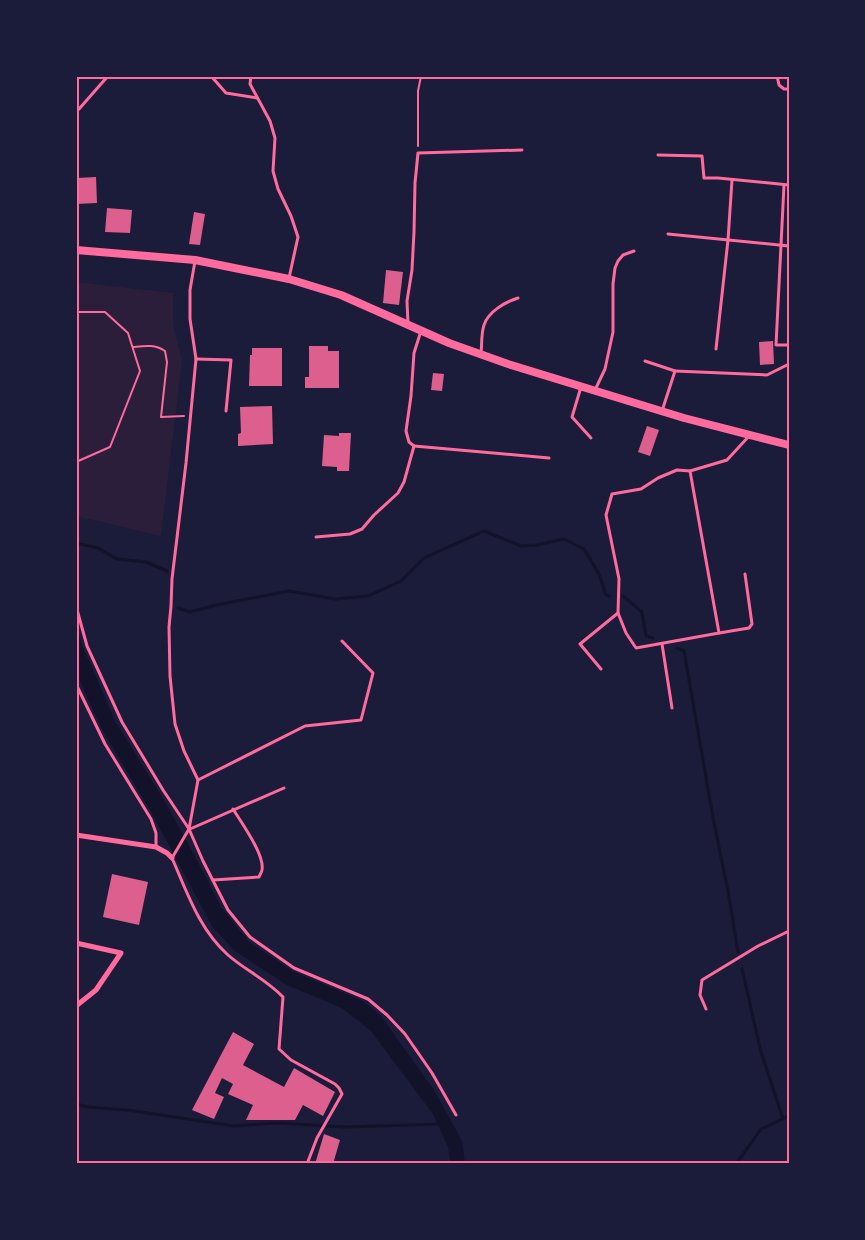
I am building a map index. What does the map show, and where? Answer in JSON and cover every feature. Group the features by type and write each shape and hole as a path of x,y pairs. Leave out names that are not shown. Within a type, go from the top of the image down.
{"main road":[{"path":"76,250 195,260 289,279 341,295 449,343 508,364 684,418 789,445"}],"street":[{"path":"76,835 156,847 172,858"},
{"path":"76,943 121,953 96,990 76,1006"}],"lane":[{"path":"76,110 108,76"},
{"path":"211,76 226,93 258,98"},
{"path":"250,76 250,84 270,121 275,138 273,171 278,189 291,216 298,237 289,279"},
{"path":"777,76 779,85 784,89 789,89"},
{"path":"408,325 407,301 412,270 418,153 522,150"},
{"path":"658,155 702,156 704,178 789,185"},
{"path":"716,349 728,240 732,180"},
{"path":"784,185 776,345 789,345"},
{"path":"668,234 789,246"},
{"path":"595,391 605,369 613,332 615,268 618,260 623,255 634,251"},
{"path":"195,260 190,290 190,319 196,359 172,579 169,627 170,676 175,724 184,751 198,780 189,829 172,858 198,916 211,937 228,955 274,988 283,997 279,1049 291,1060 335,1084 342,1094 320,1132 307,1164"},
{"path":"481,354 485,323 503,305 518,298"},
{"path":"421,330 414,353 406,431 409,442 414,446 550,458"},
{"path":"196,359 231,360 226,411"},
{"path":"645,361 675,371 767,375 789,364"},
{"path":"662,411 675,371"},
{"path":"581,386 572,417 592,438"},
{"path":"745,574 752,624 749,628 636,648 626,633 618,613 619,579 606,515 612,494 641,490 658,478 677,470 690,471 727,460 750,435"},
{"path":"316,537 350,534 362,529 398,493 404,482 414,446"},
{"path":"690,471 719,633"},
{"path":"76,606 88,646 122,722 189,829 228,910 250,937 294,968 368,999 387,1015 405,1034 432,1074 456,1115"},
{"path":"601,670 580,644 618,613"},
{"path":"198,780 305,726 361,720 373,673 342,641"},
{"path":"662,644 672,708"},
{"path":"76,684 105,744 151,819 156,833 156,847"},
{"path":"189,829 284,788"},
{"path":"213,880 259,877 262,868 260,857 248,831 233,809"},
{"path":"706,1009 700,995 702,980 758,946 789,931"}],"path":[{"path":"418,148 418,91 421,76"},
{"path":"76,312 105,312 128,333 140,371 110,447 76,462"},
{"path":"132,347 158,347 165,351 167,362 161,417 190,416"}],"shaded area":[{"path":"76,282 173,293 173,324 182,360 161,536 76,516"},
{"path":"76,627 115,721 165,802 221,907 248,941 292,971 363,1001 381,1016 434,1090 462,1141 465,1164 451,1164 448,1147 433,1114 371,1031 342,1008 287,985 235,951 212,926 150,810 102,729 76,672"}],"building":[{"path":"96,177 97,203 76,204 76,178"},
{"path":"107,208 132,210 130,233 105,232"},
{"path":"194,212 205,214 200,245 189,244"},
{"path":"386,270 403,272 399,305 383,303"},
{"path":"773,341 774,364 760,365 759,342"},
{"path":"309,346 328,346 328,351 339,351 339,388 305,388 305,377 309,377"},
{"path":"252,348 282,348 282,386 249,386"},
{"path":"433,373 444,374 442,391 431,390"},
{"path":"272,406 273,444 238,446 238,434 241,433 240,407"},
{"path":"647,426 659,430 650,456 638,452"},
{"path":"339,433 351,433 349,471 337,471 337,467 322,466 324,435 339,436"},
{"path":"112,874 148,882 139,925 103,917"},
{"path":"233,1032 254,1044 243,1065 284,1087 294,1068 335,1092 323,1116 303,1105 295,1120 246,1120 253,1105 228,1094 233,1084 222,1078 215,1093 224,1097 214,1119 192,1110"},
{"path":"324,1134 340,1140 333,1164 315,1164"}],"waterway":[{"path":"178,608 190,612 289,591 335,599 368,596 401,581 424,558 484,531 521,546 564,539 584,549 599,574 606,595 610,596"},
{"path":"76,543 98,548 117,559 146,562 167,571"},
{"path":"623,596 642,612 646,636 653,638"},
{"path":"677,648 684,651 738,952"},
{"path":"742,969 761,1052 783,1119"},
{"path":"76,1104 234,1126 277,1123 345,1127 441,1124"},
{"path":"736,1164 761,1129 789,1116"}]}
